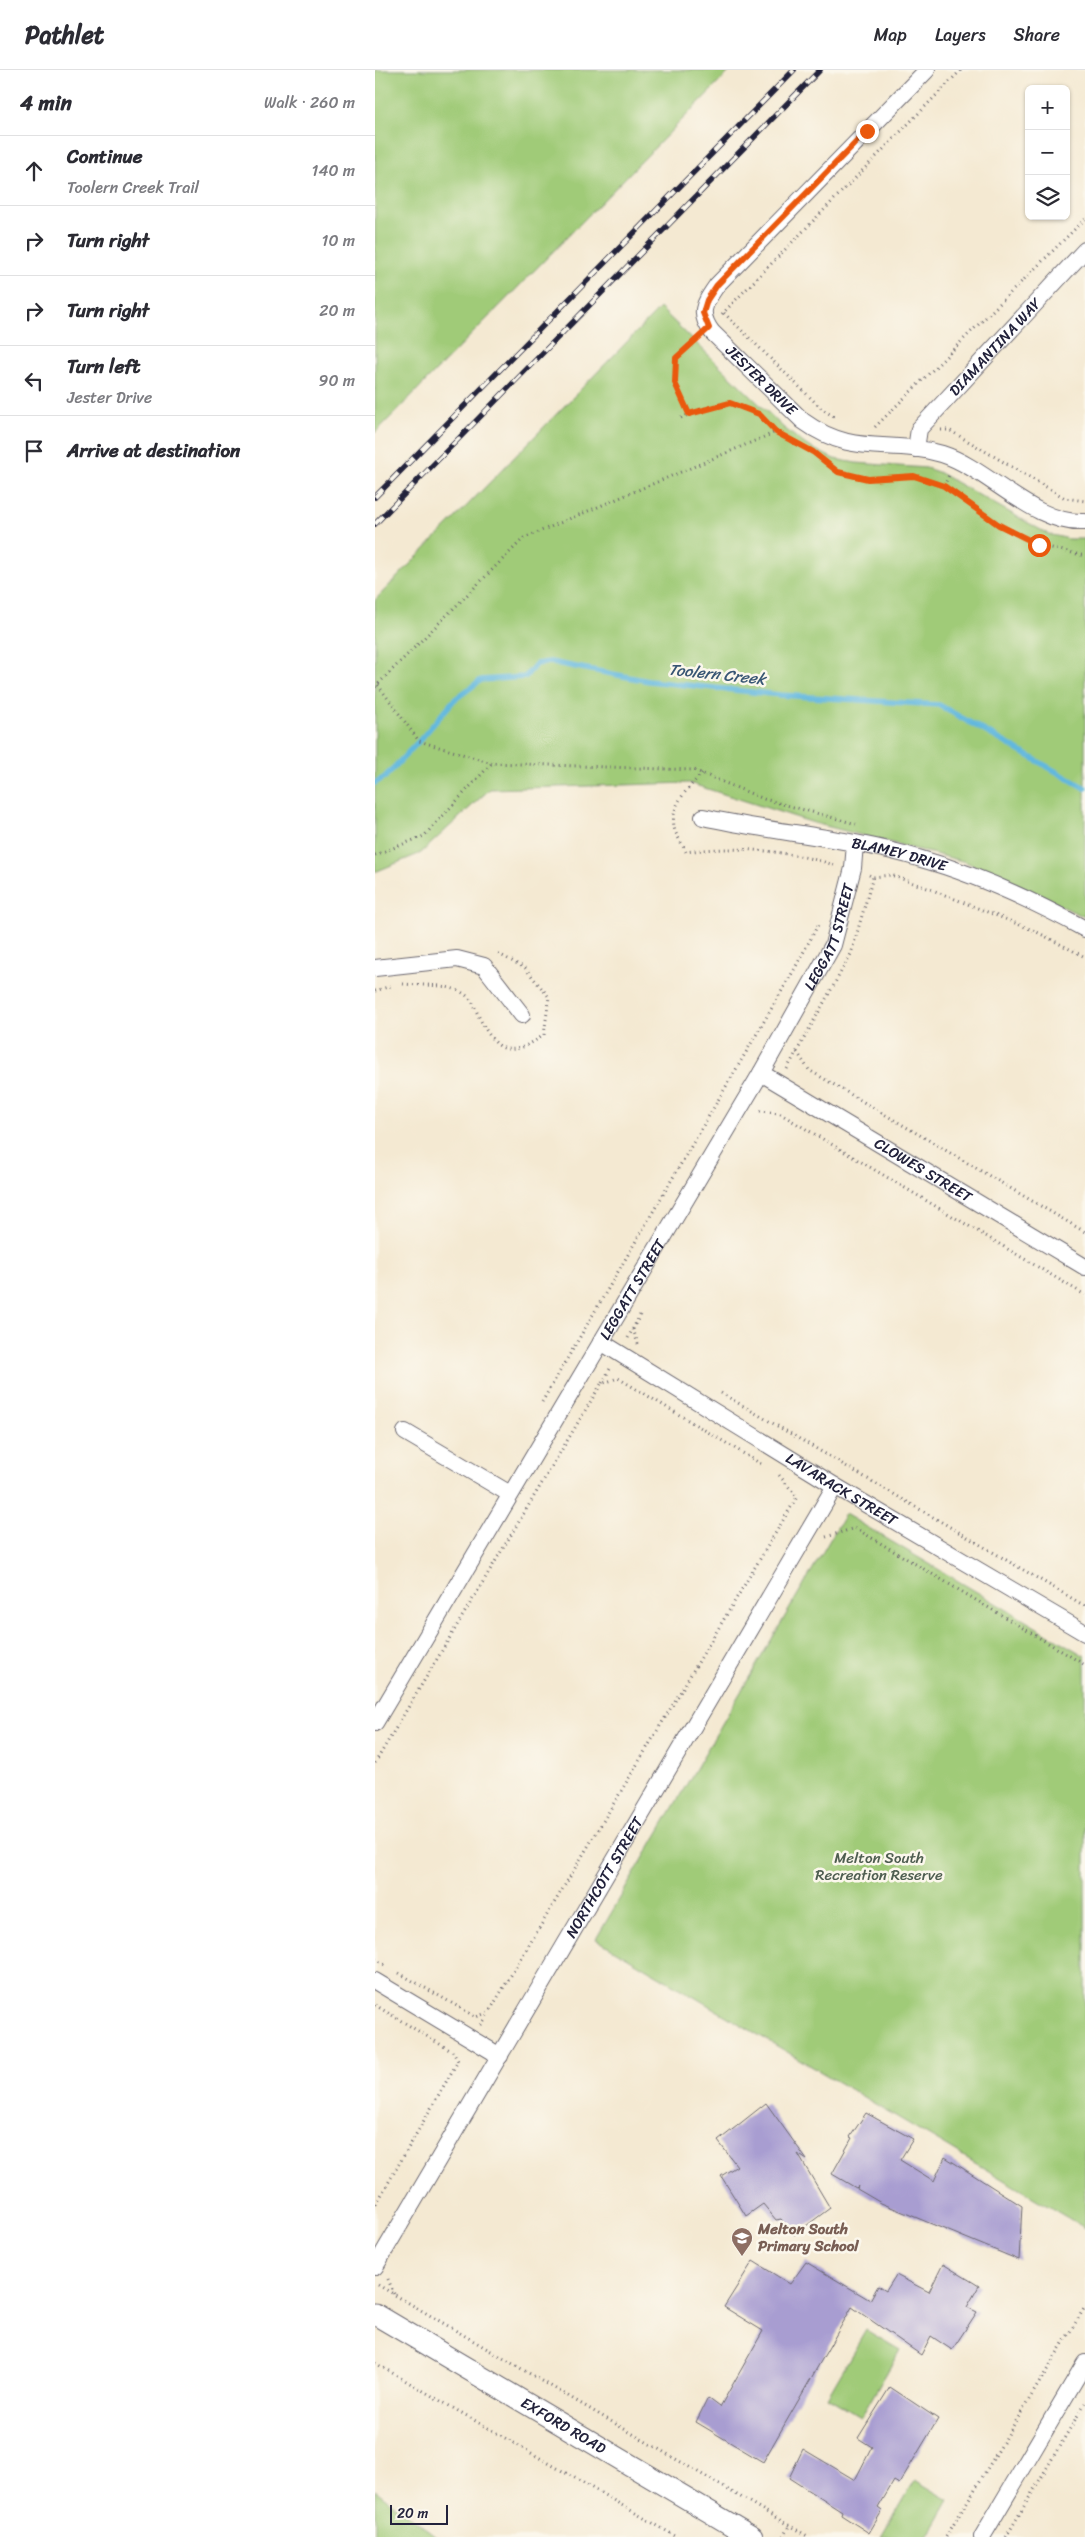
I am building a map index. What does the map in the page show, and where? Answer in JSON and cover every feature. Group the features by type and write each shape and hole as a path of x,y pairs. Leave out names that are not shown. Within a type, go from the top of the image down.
{"street":[{"path":"709,328 703,313 707,300 717,285 927,70"},
{"name":"DIAMANTINA WAY","path":"919,429 1085,250"},
{"name":"JESTER DRIVE","path":"709,328 803,421 818,432 850,444 916,449 942,454 963,463 1043,512 1065,520 1085,522"},
{"path":"916,449 919,429"},
{"name":"BLAMEY DRIVE","path":"703,817 740,825 802,832 918,858 993,884 1085,929"},
{"name":"LEGGATT STREET","path":"375,1723 761,1073 833,945 853,868 855,844"},
{"path":"375,968 457,960 484,966 522,1014"},
{"name":"CLOWES STREET","path":"761,1073 1085,1268"},
{"name":"LAVARACK STREET","path":"601,1342 835,1486 1085,1633"},
{"path":"405,1432 510,1494"},
{"name":"NORTHCOTT STREET","path":"375,2267 835,1486"},
{"path":"375,1981 500,2056"},
{"name":"EXFORD ROAD","path":"375,2314 752,2537"},
{"path":"982,2537 1085,2363"}],"path":[{"path":"689,414 675,383 676,358 709,328 961,70"},
{"path":"875,427 1085,219"},
{"path":"723,313 821,408 837,419"},
{"path":"681,418 730,403 759,414 776,432 813,452 838,472 868,479 914,476 944,486 999,525 1039,545 1085,556"},
{"path":"865,426 881,428"},
{"path":"919,429 949,430 1065,498 1085,501"},
{"path":"492,763 419,741 376,686 525,538 776,432"},
{"path":"375,991 397,984 450,988 470,999 492,1041 510,1050 527,1046 544,1035 549,997 525,968 492,950"},
{"path":"797,1052 809,1070 1085,1232"},
{"path":"761,1111 779,1113 1085,1295"},
{"path":"633,1329 638,1344 647,1349"},
{"path":"375,1763 601,1384 618,1378 765,1466"},
{"path":"715,1390 1085,1606"},
{"path":"375,1959 476,2017 489,2012 797,1497 782,1476 774,1471"},
{"path":"821,1545 826,1536 855,1528 1085,1665"},
{"path":"375,2005 453,2052 458,2061 375,2206"},
{"path":"392,2271 387,2280 394,2294"},
{"path":"375,2283 809,2537"},
{"path":"946,2537 1085,2307"},
{"path":"375,2363 677,2537"},
{"path":"1006,2537 1085,2403"},
{"path":"783,2537 789,2526"}],"green space":[{"path":"375,70 731,70 375,433"},
{"path":"660,308 784,428 806,445 834,459 856,463 926,468 938,472 1048,534 1069,539 1085,539 1085,917 966,862 814,823 689,783 490,789 421,853 375,872 375,600"},
{"name":"Melton South Recreation Reserve","path":"845,1514 1085,1656 1085,2228 596,1939"},
{"path":"866,2330 900,2350 861,2417 827,2397"},
{"path":"915,2480 949,2500 928,2537 882,2537"},
{"path":"375,2490 436,2537 375,2537"}],"building":[{"path":"766,2103 807,2160 798,2154 830,2208 794,2235 781,2219 776,2220 763,2204 746,2216 721,2176 737,2166 718,2141"},
{"path":"866,2113 913,2139 900,2160 934,2181 945,2157 1022,2206 1019,2260 881,2203 857,2189 858,2186 856,2188 832,2174 852,2138 850,2137"},
{"path":"753,2261 790,2284 806,2262 870,2300 878,2286 886,2291 896,2275 929,2292 943,2264 979,2286 967,2307 977,2312 952,2350 931,2336 921,2355 852,2307 763,2462 696,2422 708,2398 720,2407 763,2331 724,2307"},
{"path":"890,2387 938,2419 899,2484 894,2481 878,2508 882,2511 869,2533 841,2515 842,2512 789,2478 803,2449 855,2480 872,2447 858,2438"}],"waterway":[{"name":"Toolern Creek","path":"375,783 385,777 454,700 481,680 525,677 536,664 550,662 649,681 780,695 939,705 1085,788"}],"railway":[{"path":"375,497 794,70"},
{"path":"375,524 820,70"}],"place":[{"name":"Melton South Primary School","path":"742,2257"}],"route":[{"path":"867,131 717,285 707,300 703,313 709,328 676,358 675,383 689,414 730,403 759,414 776,432 813,452 838,472 868,479 914,476 944,486 999,525 1039,545"}]}
